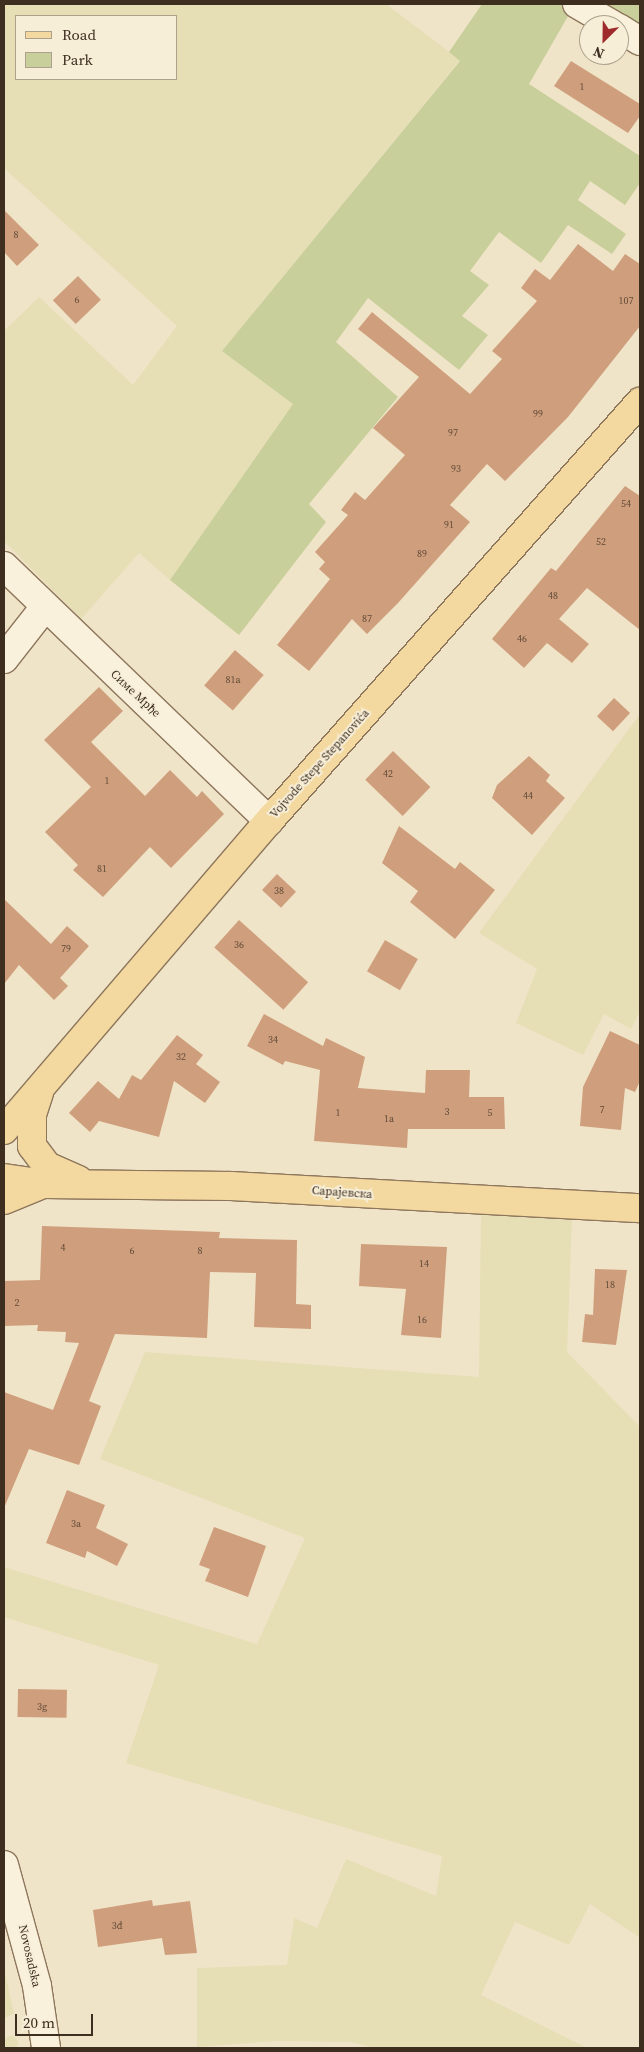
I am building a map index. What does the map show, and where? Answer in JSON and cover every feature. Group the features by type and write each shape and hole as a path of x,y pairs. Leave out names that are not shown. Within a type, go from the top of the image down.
{"main road":[{"name":"Vojvode Stepe Stepanovića","path":"4,1130 269,821 640,402"},
{"path":"42,1087 32,1115 32,1146 47,1166 91,1184"},
{"path":"4,1178 44,1184"},
{"path":"4,1200 44,1184"},
{"name":"Сарајевска","path":"44,1184 231,1186 640,1208"}],"street":[{"path":"577,4 596,15"},
{"path":"629,34 640,41"},
{"name":"Симе Мрђе","path":"4,566 44,608 269,821"},
{"path":"4,659 44,608"},
{"name":"Novosadska","path":"4,1865 37,1986 46,2048"}],"shaded area":[{"path":"4,4 386,4 460,60 222,351 293,404 170,580 139,553 81,619 4,541 4,331 39,297 133,385 177,326 4,168"},
{"path":"640,714 640,1011 631,1029 604,1014 583,1055 516,1023 537,969 479,933"},
{"path":"481,1213 572,1219 567,1352 640,1427 640,1938 590,1904 569,1945 515,1922 481,1995 587,2048 375,2048 350,2042 276,2041 197,2047 197,1968 287,1965 294,1918 317,1928 346,1859 436,1896 442,1856 126,1763 159,1665 4,1617 4,1567 257,1644 305,1538 100,1459 145,1352 479,1377"},
{"path":"4,1968 14,2014 4,2018"},
{"path":"11,2036 16,2038 18,2043 16,2048 11,2050 6,2048 4,2043 6,2038"}],"green space":[{"path":"482,4 575,4 529,84 640,156 640,183 625,205 590,181 578,200 626,234 612,254 568,225 541,263 499,232 470,271 489,285 462,316 488,335 459,370 368,298 336,342 398,397 309,504 326,522 239,635 170,580 293,404 222,351 460,61 449,52"},
{"path":"589,4 640,4 640,35 629,28 629,15 607,15"}],"building":[{"path":"571,61 640,104 640,116 628,133 554,86"},
{"path":"4,210 39,245 17,266 4,252"},
{"path":"578,244 613,271 625,254 640,264 640,326 568,417 505,481 487,464 450,505 470,522 398,603 367,634 352,619 309,671 277,645 330,579 319,569 325,562 315,552 348,515 341,510 355,492 365,500 405,455 373,428 419,377 358,329 372,312 470,394 502,359 492,351 537,301 521,288 535,269 550,280"},
{"path":"78,276 101,300 76,324 53,300"},
{"path":"625,486 640,496 640,630 587,588 559,619 589,644 572,663 547,643 524,668 492,639 551,568 556,571"},
{"path":"235,650 264,675 233,710 204,685"},
{"path":"99,687 123,711 91,742 145,796 170,770 197,797 202,791 224,814 171,868 150,847 103,897 73,870 78,865 45,832 91,787 44,740"},
{"path":"614,698 630,713 613,731 597,716"},
{"path":"393,751 430,787 403,816 365,780"},
{"path":"529,756 550,775 546,781 565,798 532,835 492,798 497,785"},
{"path":"399,826 455,869 460,862 495,890 455,939 410,902 418,891 382,863"},
{"path":"277,874 296,892 281,908 262,890"},
{"path":"4,899 51,944 67,926 89,946 60,978 68,986 54,1000 19,965 4,984"},
{"path":"239,920 308,982 283,1010 214,947"},
{"path":"385,940 418,959 400,990 367,971"},
{"path":"264,1014 323,1046 326,1038 365,1057 358,1088 425,1093 426,1070 470,1070 469,1097 504,1097 505,1129 408,1129 407,1148 314,1141 320,1070 285,1061 283,1065 247,1046"},
{"path":"610,1031 640,1045 640,1081 635,1092 625,1088 621,1130 580,1126 583,1087"},
{"path":"177,1035 203,1055 196,1064 220,1082 205,1103 174,1081 159,1137 99,1121 90,1132 69,1113 98,1081 119,1099 132,1075 141,1080"},
{"path":"42,1226 220,1232 219,1238 297,1240 296,1304 311,1305 311,1329 254,1327 256,1273 210,1272 207,1338 115,1334 89,1401 101,1406 79,1465 29,1449 4,1508 4,1392 53,1410 79,1343 65,1342 66,1332 37,1331 38,1325 4,1326 4,1281 40,1280"},
{"path":"361,1244 447,1247 441,1338 401,1335 406,1289 359,1286"},
{"path":"595,1269 627,1270 616,1345 582,1342 585,1314 593,1315"},
{"path":"67,1490 105,1505 96,1528 128,1544 117,1566 87,1551 85,1558 46,1543"},
{"path":"214,1527 266,1546 248,1597 205,1581 210,1569 199,1565"},
{"path":"18,1689 67,1690 67,1718 18,1717"},
{"path":"152,1900 153,1906 190,1901 197,1953 165,1955 162,1938 98,1947 93,1910"}]}
